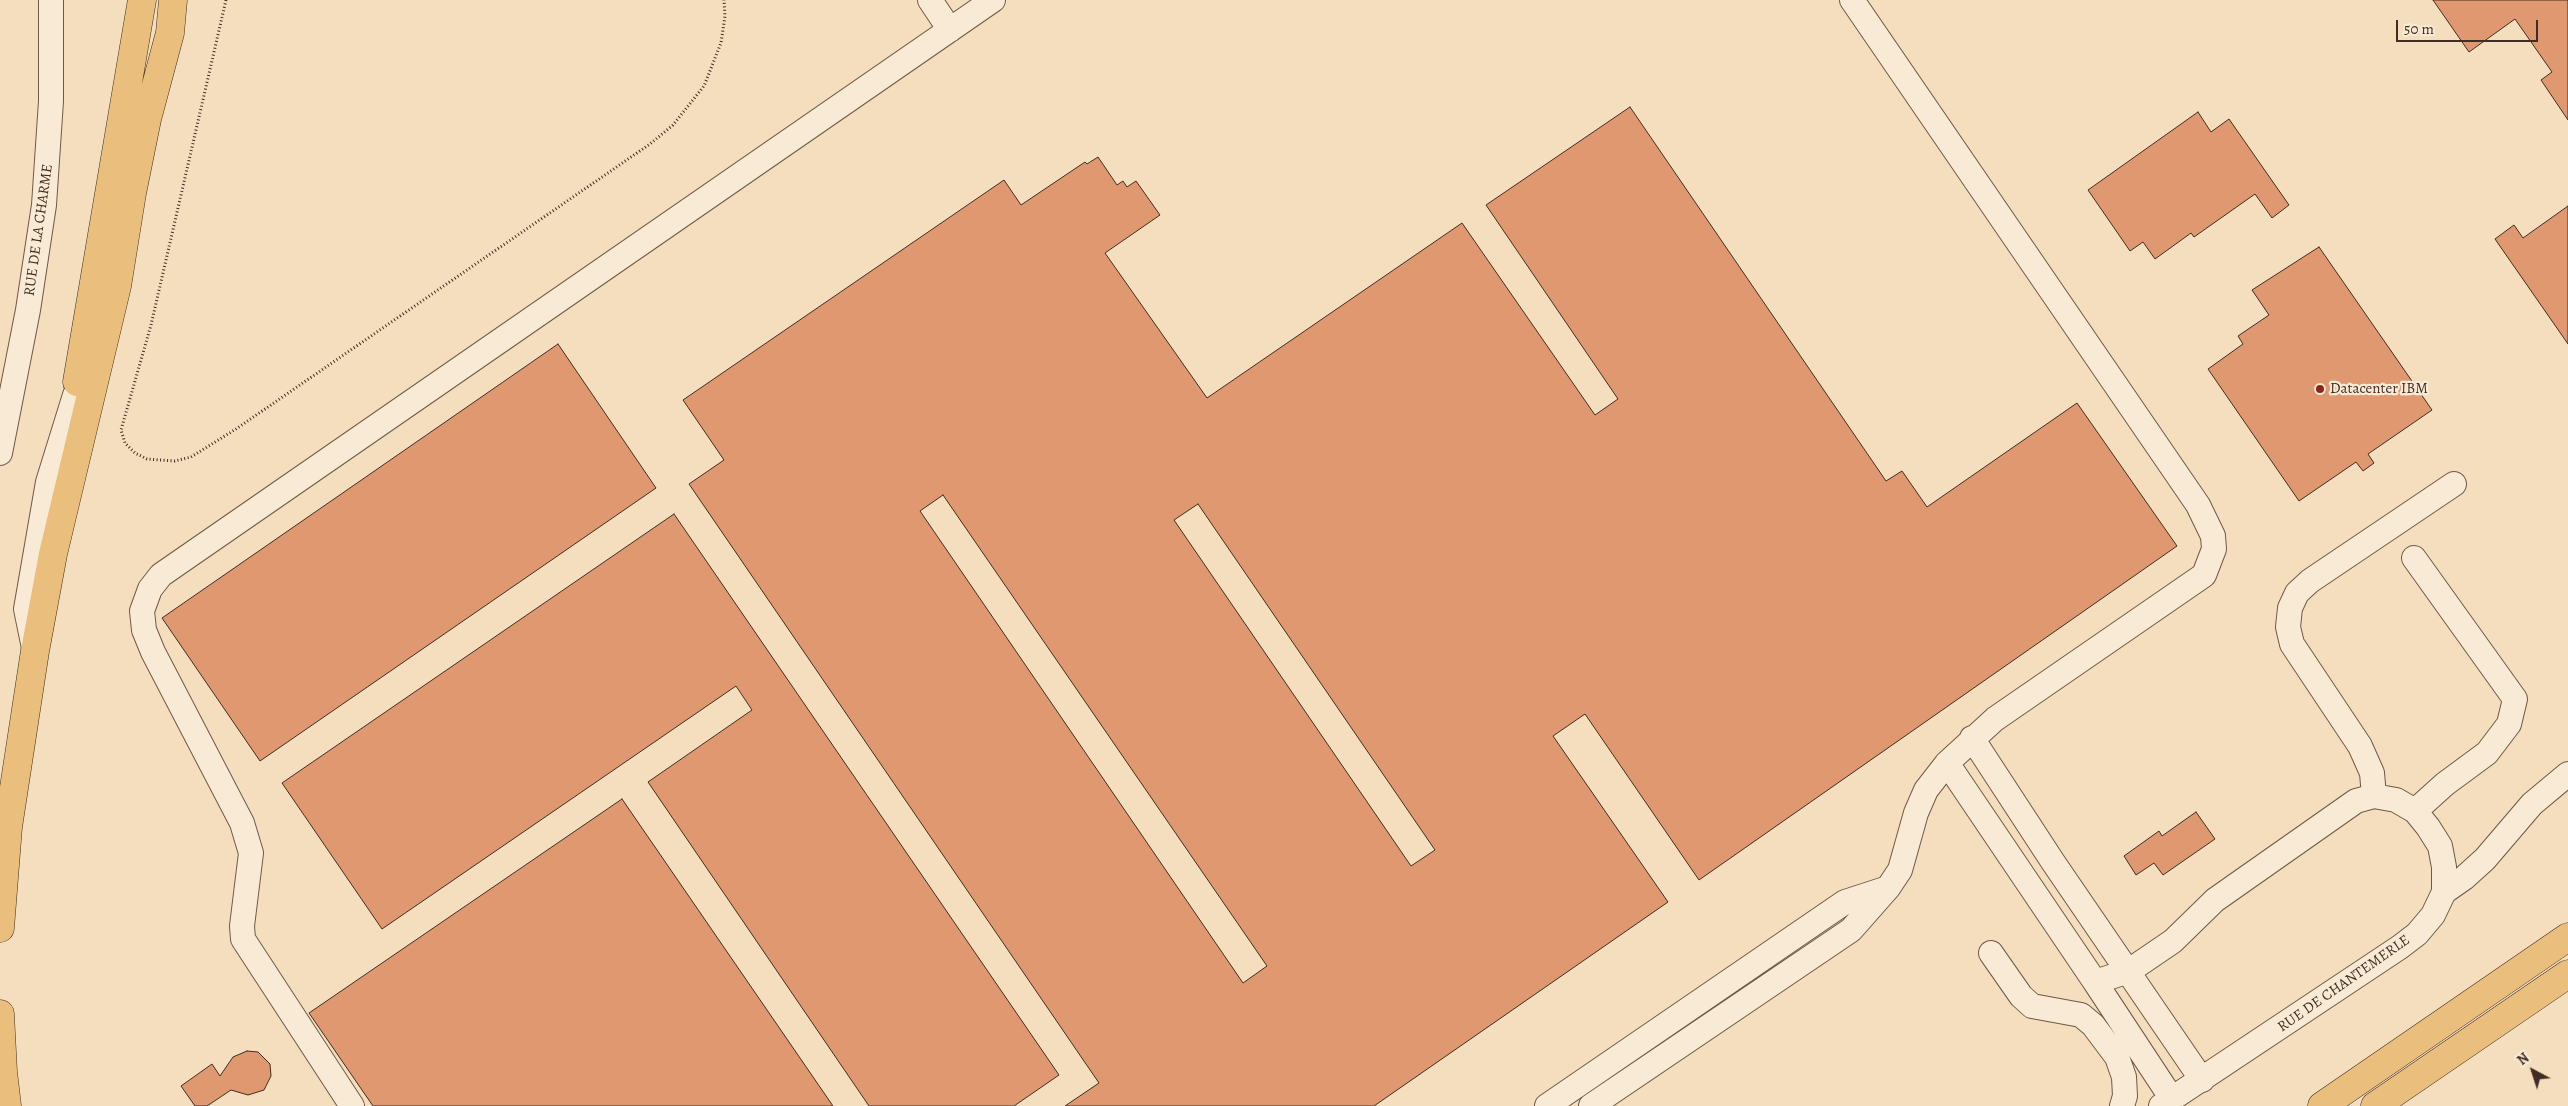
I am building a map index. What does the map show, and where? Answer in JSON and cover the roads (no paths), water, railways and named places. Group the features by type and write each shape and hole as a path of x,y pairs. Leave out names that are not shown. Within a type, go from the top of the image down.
{"main road":[{"path":"0,928 8,827 35,651 53,554 75,395 142,0"},
{"path":"53,554 117,286 132,193 147,119 170,33 173,0"},
{"path":"2322,1106 2568,937"},
{"path":"2374,1106 2568,974"},
{"path":"0,1014 7,1106"}],"street":[{"path":"930,0 950,30"},
{"path":"352,1106 243,939 242,926 251,853 242,823 144,630 142,611 150,589 169,570 993,0"},
{"path":"1591,1106 1851,930 1888,888 1900,870 1906,841 1926,790 1947,763 1972,738 1995,719 2204,575 2214,549 2213,536 2198,505 1852,0"},
{"name":"RUE DE LA CHARME","path":"0,453 28,310 44,205 51,101 52,1"},
{"path":"35,651 26,609 48,482 75,395"},
{"path":"2374,796 2372,773 2360,746 2292,644 2288,627 2290,608 2297,593 2310,581 2454,484"},
{"path":"2414,558 2515,699 2509,724 2487,753 2445,784 2415,811"},
{"path":"1972,738 2053,862 2202,1080"},
{"path":"1947,763 2095,982 2167,1102"},
{"name":"RUE DE CHANTEMERLE","path":"2167,1102 2400,947 2416,934 2433,915 2444,892 2486,859 2532,804 2568,774"},
{"path":"2095,982 2129,971 2173,941 2215,900 2356,802 2374,796 2396,800 2415,811 2440,846 2444,867 2444,892"},
{"path":"1547,1106 1844,902 1888,888"},
{"path":"1991,953 2021,996 2032,1006 2081,1015 2093,1025 2117,1057 2124,1077 2125,1096 2122,1106"}],"place":[{"name":"Datacenter IBM","path":"2320,389"}]}
